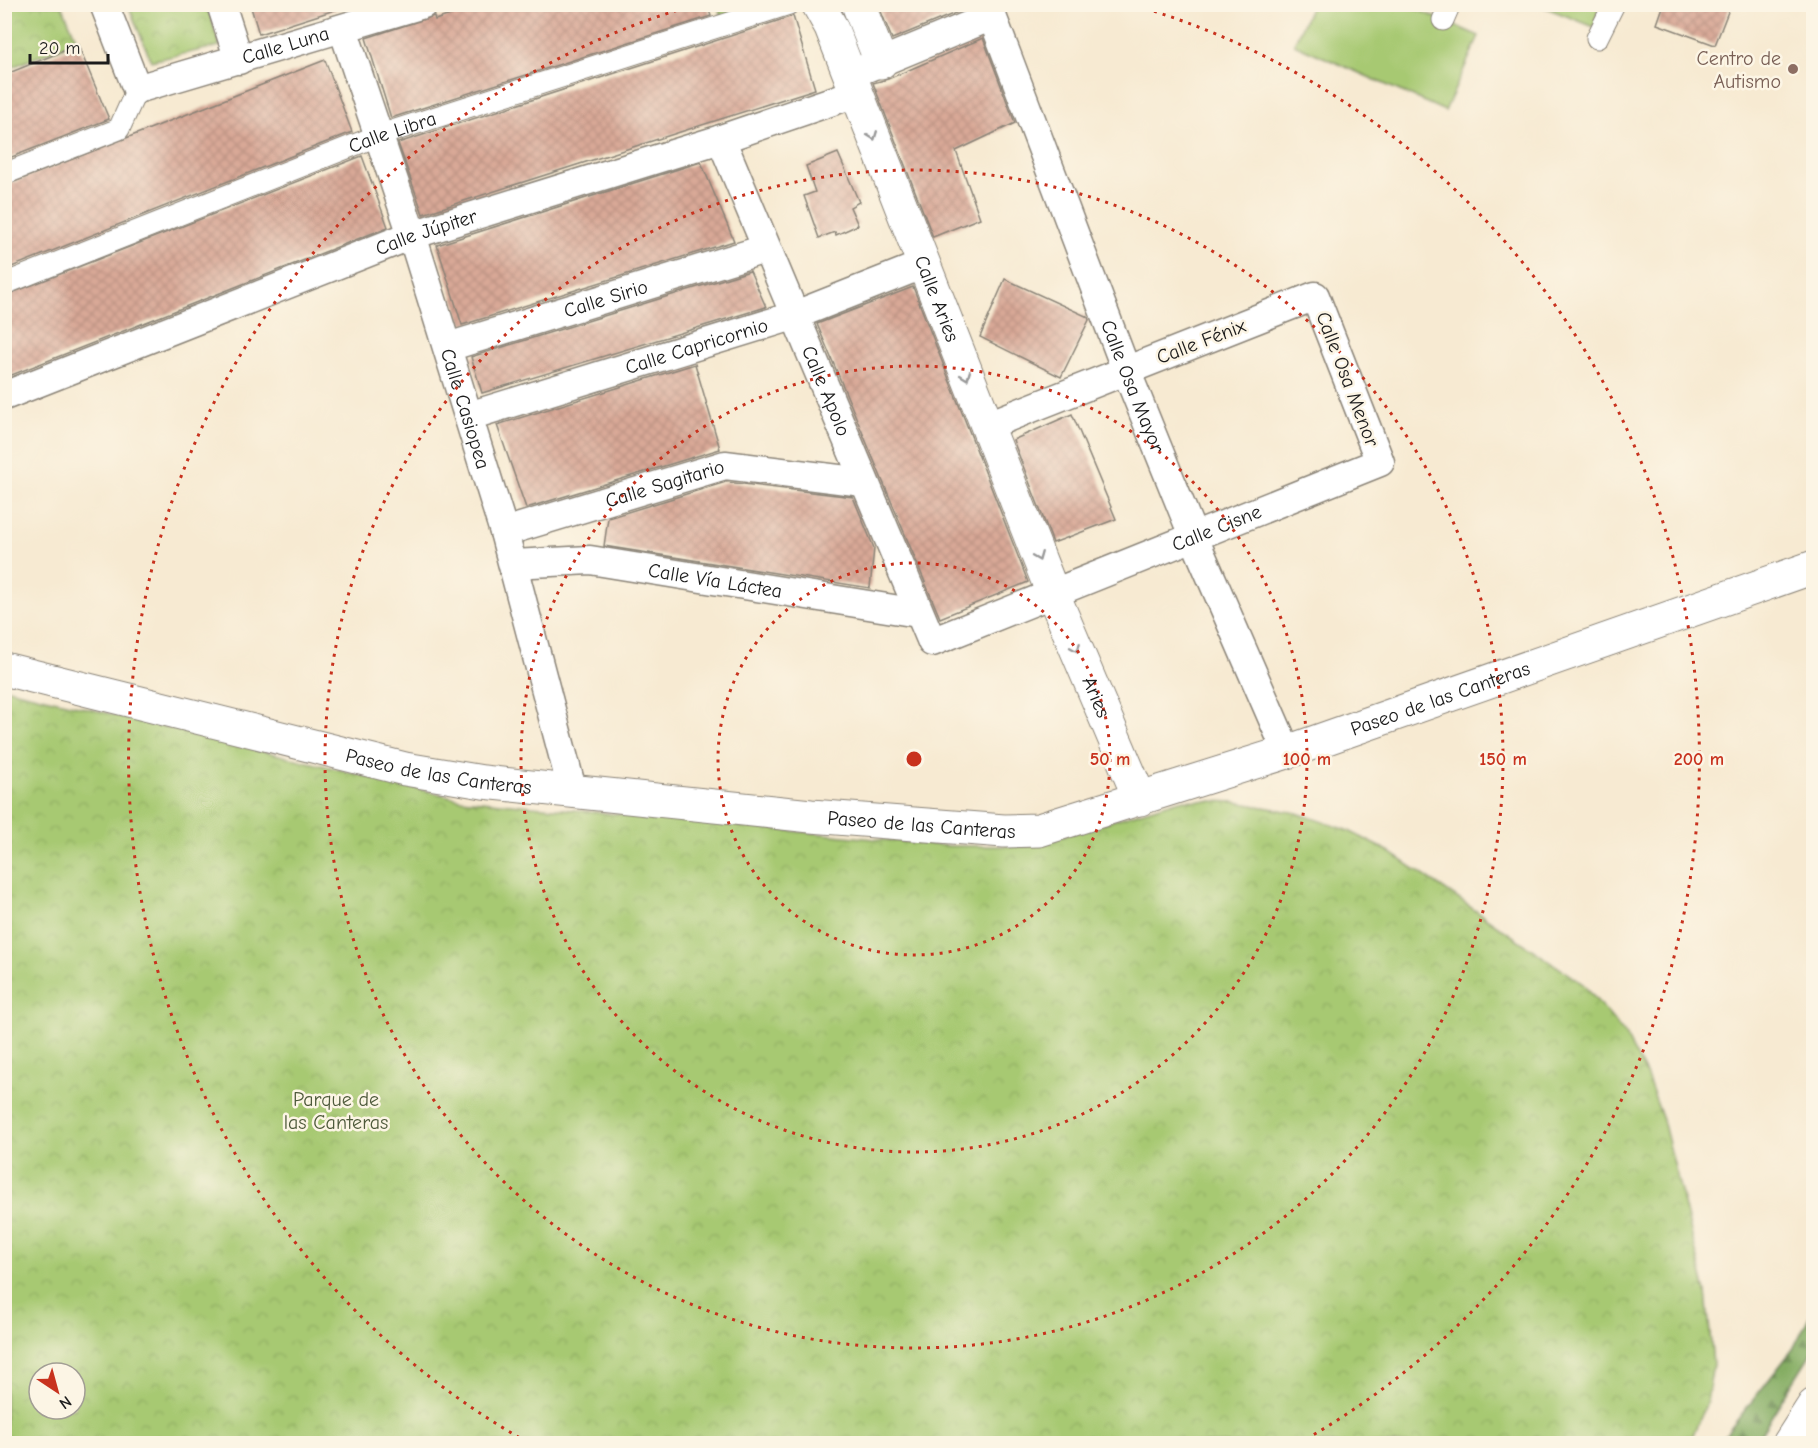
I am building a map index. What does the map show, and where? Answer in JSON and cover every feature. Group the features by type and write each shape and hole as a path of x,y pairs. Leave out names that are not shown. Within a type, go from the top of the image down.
{"main road":[{"name":"Calle Aries","path":"818,4 831,27 922,265 1053,594"},
{"path":"858,4 881,62"},
{"name":"Paseo de las Canteras","path":"4,669 405,769 483,782 812,816 1004,831 1038,830 1287,752 1811,568"},
{"name":"Aries","path":"1053,594 1140,799"},
{"path":"1789,1443 1814,1405"}],"street":[{"path":"4,174 120,129 137,89 104,4"},
{"path":"221,4 239,60"},
{"name":"Calle Luna","path":"137,89 423,4"},
{"name":"Calle Libra","path":"4,285 377,136 789,4"},
{"path":"1597,38 1614,4"},
{"name":"Calle Júpiter","path":"4,396 412,235 721,139 853,84 881,62 992,16"},
{"name":"Calle Osa Mayor","path":"992,16 1126,370 1194,538 1287,752"},
{"name":"Calle Casiopea","path":"343,29 448,347 504,532 573,793"},
{"name":"Calle Apolo","path":"721,139 793,316 932,642"},
{"name":"Calle Sirio","path":"448,347 765,249"},
{"name":"Calle Capricornio","path":"469,416 793,316 922,265"},
{"name":"Calle Fénix","path":"986,426 1316,296"},
{"name":"Calle Osa Menor","path":"1316,296 1380,462"},
{"name":"Calle Cisne","path":"932,642 1380,462"},
{"name":"Calle Sagitario","path":"504,532 725,465 863,482"},
{"name":"Calle Vía Láctea","path":"513,564 590,560 918,613"}],"green space":[{"path":"5,4 62,5 77,41 5,70"},
{"path":"717,4 772,5 722,18"},
{"path":"1312,4 1407,5 1479,36 1445,111 1294,44"},
{"path":"1600,4 1594,27 1539,5"},
{"path":"128,5 207,5 220,46 151,61"},
{"name":"Parque de las Canteras","path":"4,688 460,799 948,846 1029,846 1180,800 1235,802 1297,813 1347,830 1388,851 1583,984 1624,1033 1646,1074 1663,1120 1706,1292 1713,1364 1707,1402 1689,1444 5,1443"},
{"path":"1813,1309 1813,1350 1755,1443 1719,1443 1793,1349"}],"building":[{"path":"250,4 337,4 338,9 259,34"},
{"path":"484,4 707,4 711,16 391,118 366,38 434,16 435,20"},
{"path":"878,4 974,4 975,5 892,39"},
{"path":"1664,4 1731,4 1715,45 1657,24"},
{"path":"793,16 815,89 423,214 398,143"},
{"path":"983,38 1015,123 956,151 980,218 933,237 873,83 888,79"},
{"path":"78,45 109,119 4,160 4,75"},
{"path":"325,60 352,132 4,270 4,186"},
{"path":"838,153 859,202 850,207 858,225 836,235 835,232 819,238 804,196 815,192 806,166"},
{"path":"362,156 388,227 4,378 4,296"},
{"path":"701,162 734,241 462,325 437,245"},
{"path":"750,271 766,307 482,393 471,357"},
{"path":"1005,279 1088,317 1089,320 1061,377 980,337"},
{"path":"913,287 1028,582 940,618 817,324"},
{"path":"695,364 720,449 526,508 497,425"},
{"path":"1072,414 1116,519 1053,543 1013,440"},
{"path":"726,482 853,497 874,548 870,588 604,546 608,518"}],"place":[{"name":"Centro de Autismo","path":"1793,69"}]}
